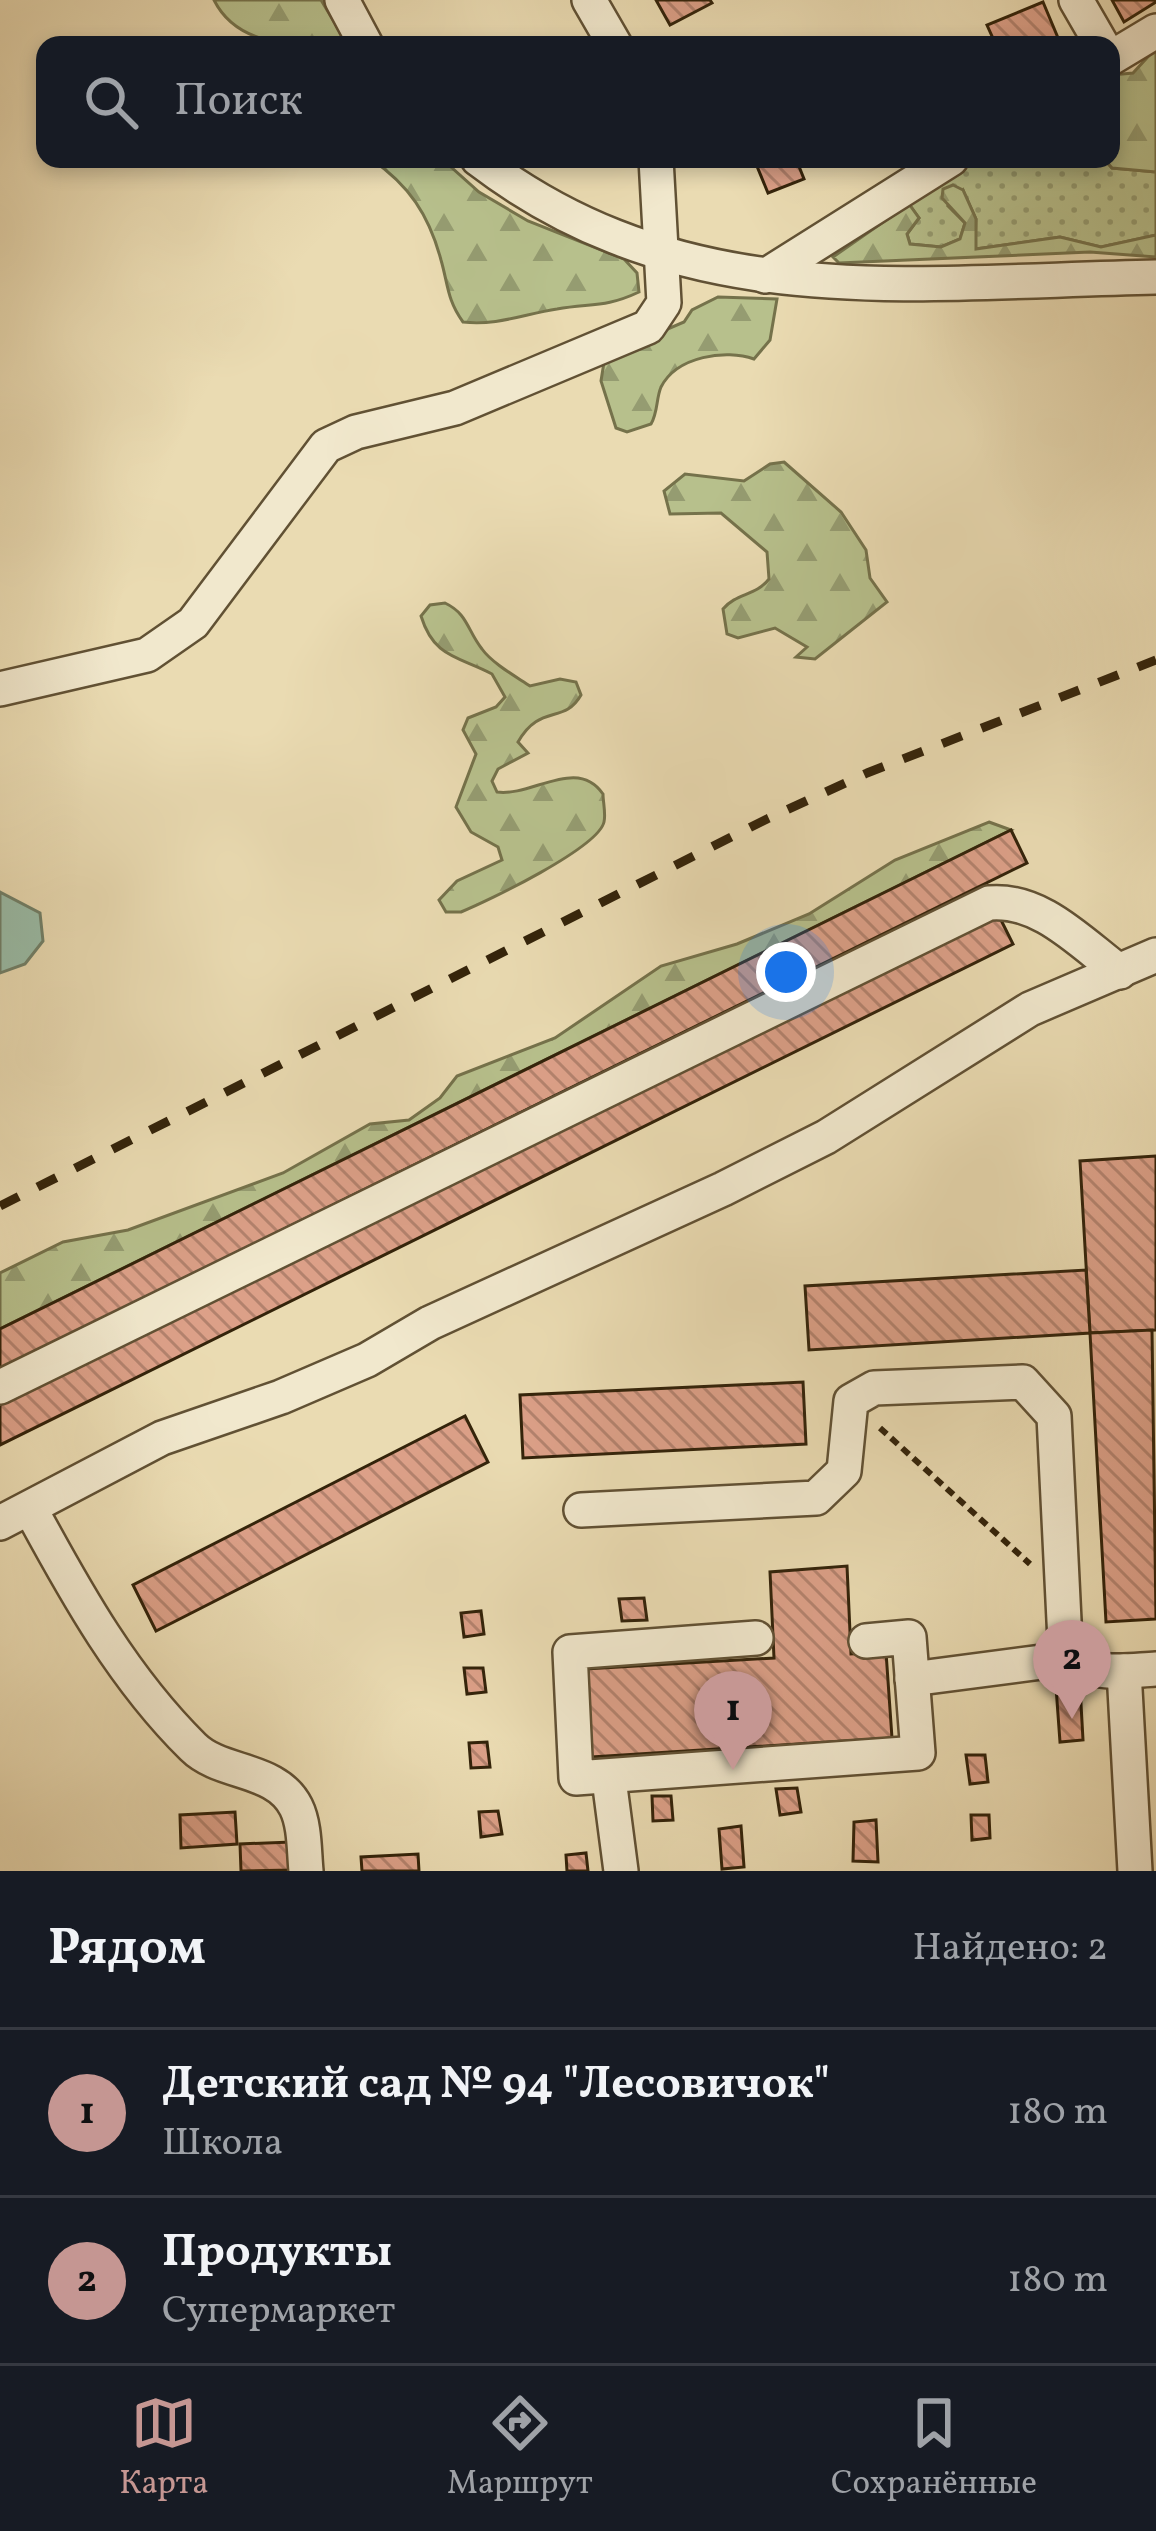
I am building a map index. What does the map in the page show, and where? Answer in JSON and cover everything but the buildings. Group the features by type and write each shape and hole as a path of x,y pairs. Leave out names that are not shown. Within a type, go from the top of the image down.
{"street":[{"path":"342,0 362,36"},
{"path":"589,0 610,36"},
{"path":"1076,0 1097,36"},
{"path":"1120,53 1156,31"},
{"path":"490,168 517,189 660,257 765,276 843,283 1156,278"},
{"path":"0,689 147,655 193,623 326,446 356,432 455,408 648,327 664,303 656,168"},
{"path":"765,276 937,168"},
{"path":"0,1387 989,903 1008,901 1036,910 1120,972"},
{"path":"306,1871 296,1807 278,1785 199,1753 148,1698 15,1516 162,1438 281,1397 367,1360 430,1323 743,1179 826,1137 1030,1010 1156,955"},
{"path":"580,1510 815,1498 844,1471 843,1436 851,1401 874,1388 1023,1382 1044,1399 1054,1416 1065,1640 1072,1658 1088,1670 1140,1670 1135,1871"},
{"path":"756,1638 570,1652 576,1778 918,1753 909,1637 866,1641"},
{"path":"912,1678 1072,1658"},
{"path":"609,1779 621,1871"}],"path":[{"path":"851,1401 1062,1594"}],"green space":[{"path":"214,0 321,0 343,36 255,36 225,16"},
{"path":"1156,48 1156,172 1112,168 1120,168 1120,74 1133,73"},
{"path":"382,168 452,168 479,192 528,221 624,259 637,273 639,292 607,303 499,321 463,322 424,215"},
{"path":"953,168 1156,172 1156,235 1101,247 1060,237 975,249 976,219 963,190 948,206 965,223 960,239 941,247 910,244 907,234 919,218 909,204"},
{"path":"953,185 963,190 976,219 976,249 1060,237 1101,247 1156,235 1156,257 1090,252 839,263 833,257 909,204 919,218 907,234 910,244 941,247 960,239 965,223 942,198 943,189"},
{"path":"718,297 777,299 770,340 754,359 716,355 678,368 661,387 651,424 627,432 616,428 601,381 605,356 684,322 692,310"},
{"path":"784,462 841,512 866,550 870,578 887,602 815,659 796,657 807,647 775,628 738,638 727,634 723,609 769,579 767,552 721,513 670,514 664,491 685,474 744,481 770,464"},
{"path":"445,603 463,617 486,654 511,674 530,686 560,679 576,682 581,695 567,710 526,730 518,742 528,753 498,769 492,781 497,792 580,778 603,794 605,812 597,833 583,845 540,873 461,912 446,912 439,900 457,881 502,860 498,847 471,832 456,807 476,754 463,730 468,718 496,707 505,697 492,674 440,648 426,630 421,616 430,605"},
{"path":"989,822 1011,830 0,1329 0,1273 63,1242 128,1230 283,1173 370,1124 409,1120 440,1098 457,1076 555,1038 661,966 737,944 809,914 895,860"}],"shaded area":[{"path":"0,892 40,913 43,941 25,964 0,973"}],"railway":[{"path":"0,1206 767,819 867,773 1156,660"}],"place":[{"name":"Продукты","path":"1072,1719"},
{"name":"Детский сад № 94 \"Лесовичок\"","path":"733,1770"}]}
